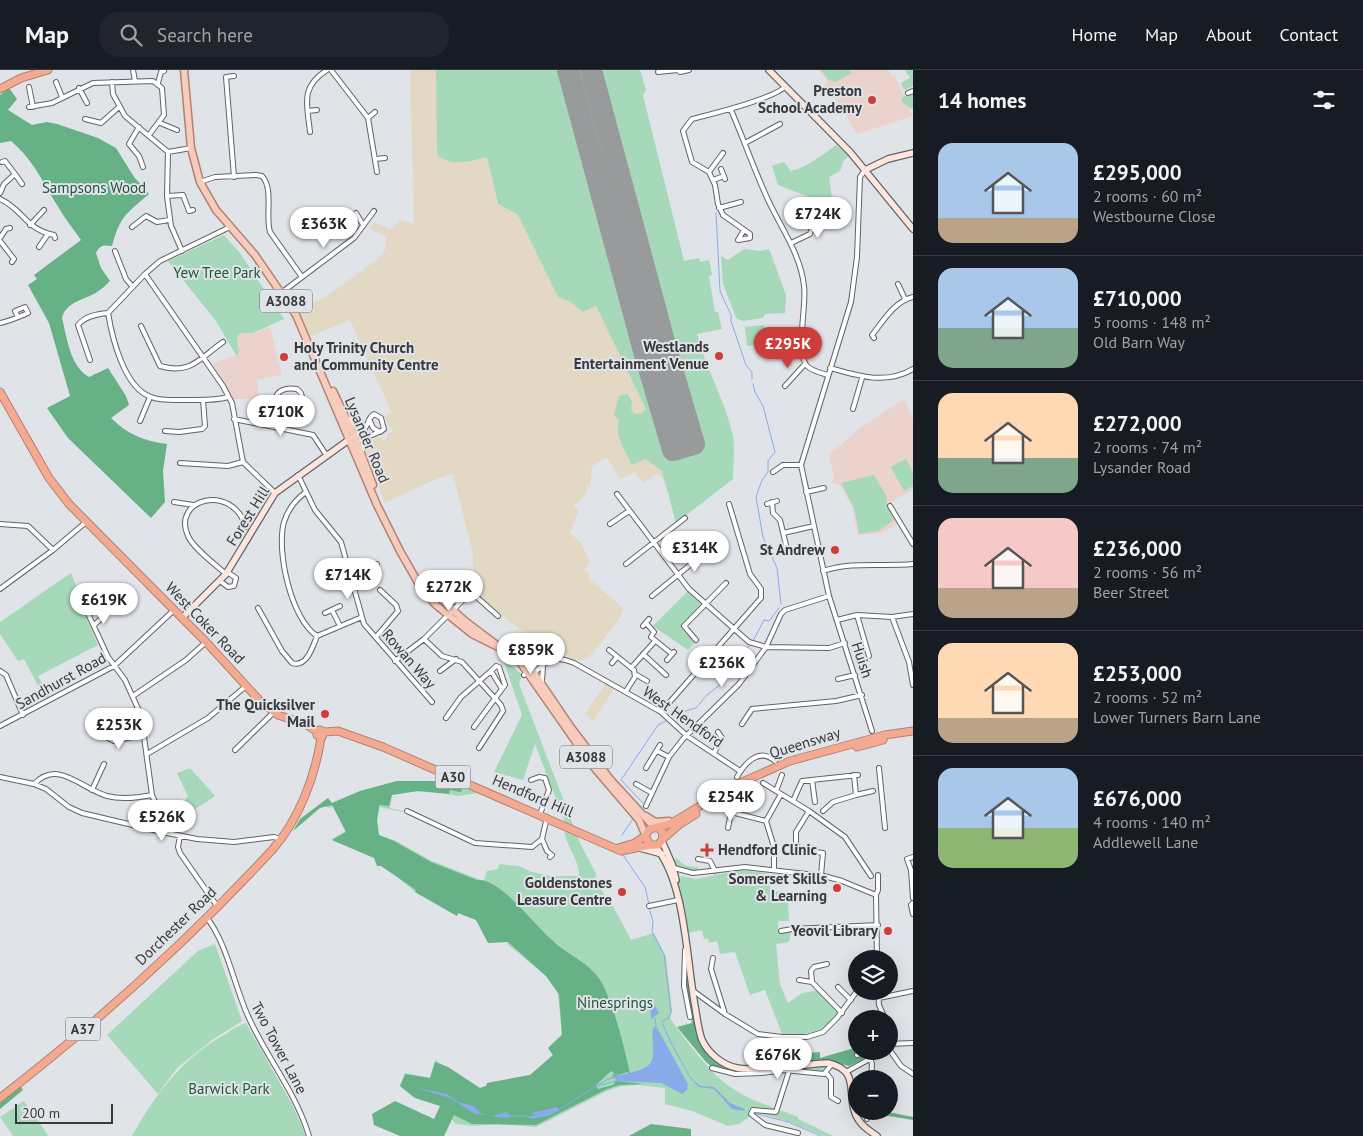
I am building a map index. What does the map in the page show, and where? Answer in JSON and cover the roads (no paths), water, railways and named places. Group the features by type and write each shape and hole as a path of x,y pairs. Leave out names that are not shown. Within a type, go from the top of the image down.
{"highway":[{"path":"0,89 29,74 48,70"},
{"name":"West Coker Road","path":"0,392 3,406 59,492 86,522 206,642 246,686 274,712 305,724 321,734"},
{"name":"Hendford Hill","path":"321,734 338,731 353,735 623,851 653,845"},
{"name":"Queensway","path":"645,835 678,819 733,786 775,766 802,756 885,734 913,731"},
{"name":"Dorchester Road","path":"0,1098 124,994 206,917 281,839 301,807 321,734"},
{"name":"Queensway","path":"653,845 693,816 751,782 771,773 826,754 892,738 913,736"},
{"path":"656,828 662,831 662,840"},
{"path":"618,848 635,843 645,835 653,845"}],"main road":[{"name":"Lysander Road","path":"183,72 191,148 200,182 210,201 255,255 300,323 380,508 410,569 420,586 472,634 498,647 528,671"},
{"name":"Lysander Road","path":"327,385 338,401 351,441 362,455 380,508"},
{"name":"Lysander Road","path":"410,569 450,612"},
{"name":"A3088","path":"528,671 543,686 610,780 656,828"},
{"name":"A3088","path":"528,671 592,765 639,820 645,835"},
{"path":"642,814 662,823 678,819"}],"street":[{"path":"310,132 306,96 309,85 315,77 327,70"},
{"path":"330,70 350,92 368,118 377,172"},
{"path":"658,72 689,70"},
{"path":"770,70 865,170 913,230"},
{"path":"131,71 134,81"},
{"path":"158,83 162,71"},
{"path":"234,76 226,77 234,177"},
{"path":"29,87 31,107 52,103 79,88 93,83 153,81 158,83 164,95 164,115 160,123 149,135"},
{"path":"56,82 62,97"},
{"path":"112,82 113,94 125,116 168,152 168,220 182,250"},
{"path":"744,230 723,215 719,208 713,180 709,172 692,162 683,136 685,126 692,119 731,110 776,93 786,86"},
{"path":"79,88 84,101"},
{"path":"101,128 101,123 119,107"},
{"path":"308,111 317,110"},
{"path":"731,110 769,201 791,243 804,287 802,346 805,364 811,369 828,375"},
{"path":"368,118 375,112"},
{"path":"85,119 101,123"},
{"path":"160,123 171,131 177,130"},
{"path":"745,143 780,124"},
{"path":"125,147 129,144 139,127"},
{"path":"129,144 143,167"},
{"path":"168,152 191,148"},
{"path":"709,172 723,153"},
{"path":"773,472 781,463 801,465 851,302 857,257 860,177 865,170 888,159 913,153"},
{"path":"8,157 3,162 22,184"},
{"path":"375,159 385,158"},
{"path":"713,180 725,178 721,169"},
{"path":"0,193 4,184 15,174"},
{"path":"200,182 215,177 256,175 266,180 270,232 302,277"},
{"path":"167,196 183,195 189,211"},
{"path":"733,197 735,204"},
{"path":"0,199 9,204 30,225 48,234 55,235"},
{"path":"719,208 741,202"},
{"path":"30,225 41,216 44,210"},
{"path":"281,293 354,238 374,211"},
{"path":"356,213 363,225"},
{"path":"791,243 810,234 816,214"},
{"path":"132,227 146,216 157,222 168,220"},
{"path":"8,227 0,240 14,260"},
{"path":"90,360 78,325 81,321 96,314 108,313 132,286 160,261 230,227"},
{"path":"43,246 48,234"},
{"path":"115,251 126,280 132,286"},
{"path":"145,274 232,403 243,462 275,493"},
{"path":"898,284 905,300"},
{"path":"872,335 893,309 905,300 913,297"},
{"path":"108,313 113,340 130,378 139,390 150,397 203,400 228,396"},
{"path":"0,323 18,317"},
{"path":"141,326 160,366 169,368 188,368 223,342"},
{"path":"785,386 805,364"},
{"path":"830,368 862,378 885,379 905,374 913,369"},
{"path":"853,409 862,378"},
{"path":"272,426 276,394 286,390 298,389 302,402"},
{"path":"140,421 150,397"},
{"path":"166,431 179,432 202,429 205,426 203,400"},
{"path":"338,401 354,426 359,429 366,429"},
{"path":"373,414 380,416 384,428 380,432 351,441 366,429 373,414"},
{"path":"234,419 313,435 326,456"},
{"path":"370,421 376,431 380,432"},
{"path":"362,455 363,443 370,436"},
{"name":"Forest Hill","path":"182,618 227,573 275,493 298,475 351,441"},
{"path":"180,463 228,466 243,462"},
{"name":"Huish","path":"801,465 829,596 872,731"},
{"name":"Rowan Way","path":"298,475 315,510 341,542 364,624 432,702"},
{"path":"806,492 824,488"},
{"path":"306,492 295,500 288,510 283,524 283,543 285,569 294,607 302,622 317,636"},
{"path":"617,494 678,575 705,604 749,642 766,647 829,648 845,643"},
{"path":"174,502 193,505 209,500 228,503 242,513 246,527"},
{"path":"767,504 775,502 773,514 780,520 786,546"},
{"path":"660,712 761,598 762,594 750,574 729,504"},
{"path":"193,505 186,515 185,526 189,539 227,573 236,578 234,586 228,587 220,581"},
{"path":"890,506 913,544"},
{"path":"610,524 629,511"},
{"path":"626,564 686,518"},
{"path":"0,589 54,550 86,522"},
{"path":"0,524 28,526 54,550"},
{"path":"783,533 814,526"},
{"path":"652,596 701,556"},
{"path":"350,573 377,564"},
{"path":"823,571 855,564 887,566 913,564"},
{"path":"696,640 684,626 726,584"},
{"path":"376,637 398,611 396,605 380,590"},
{"path":"395,661 424,639 471,592 498,616"},
{"path":"79,594 114,666 133,696 141,715 152,795 163,820 162,832"},
{"path":"646,806 669,757 687,736 739,684 766,647 775,625 785,610 829,596"},
{"path":"439,598 447,602 461,601"},
{"path":"326,613 340,606"},
{"path":"258,608 282,651 292,663 300,664 306,660 317,636 362,617"},
{"name":"Sandhurst Road","path":"0,726 114,666 174,610"},
{"path":"332,610 340,626"},
{"path":"94,625 110,611"},
{"path":"837,620 857,615 892,617 913,614"},
{"path":"857,615 868,654 873,651"},
{"path":"892,617 911,661 913,685"},
{"path":"646,623 653,630 651,637 673,653 661,669"},
{"path":"424,639 442,656 456,659 470,670 495,700 502,704 503,710 479,748"},
{"path":"632,668 655,641"},
{"path":"133,696 186,660 206,642"},
{"path":"609,650 632,668 635,674 646,681"},
{"path":"643,654 666,675"},
{"name":"West Hendford","path":"544,664 559,657 626,691 660,712 687,736 740,771"},
{"path":"612,663 617,657"},
{"path":"440,670 456,659"},
{"path":"528,671 538,663 544,664"},
{"path":"528,671 544,664"},
{"path":"543,686 540,674 544,664"},
{"path":"446,718 461,698 479,680 496,666 499,667 505,685 474,727"},
{"path":"0,671 6,676 23,715"},
{"path":"491,671 502,689"},
{"path":"626,691 635,674"},
{"path":"838,679 855,675"},
{"path":"147,754 208,718 246,686"},
{"path":"742,724 750,707 836,702 862,695"},
{"path":"235,750 274,712"},
{"path":"98,732 114,741 145,734"},
{"path":"714,753 722,738 718,732"},
{"path":"646,768 648,761 658,751 660,745"},
{"path":"658,751 669,757"},
{"path":"737,777 749,760 758,756 768,756 775,761"},
{"path":"92,790 104,764"},
{"path":"879,768 885,828"},
{"path":"34,784 42,775 55,773 92,790 122,798 152,795"},
{"path":"776,791 782,775"},
{"path":"793,800 800,782 856,775 856,795"},
{"path":"0,777 34,784 46,789 70,807 82,813 180,836 234,842 274,837 281,839"},
{"path":"531,780 539,777 545,778 549,790 542,839 547,851 552,855 550,857"},
{"path":"638,779 635,785 652,793"},
{"path":"812,780 815,802"},
{"path":"763,783 793,800 846,837 871,876"},
{"path":"823,811 833,802 873,791"},
{"path":"774,870 774,847 766,821 781,794"},
{"path":"728,828 734,797"},
{"path":"407,811 475,843 532,847 542,839"},
{"path":"809,811 796,832 796,844 800,850 821,852 824,855 821,876"},
{"path":"731,812 766,821"},
{"path":"180,836 178,847 180,853 217,906"},
{"path":"662,840 673,872 688,946 692,990 702,1038 710,1051 723,1062 742,1068 832,1064 846,1072 852,1084 855,1113 862,1124 877,1136"},
{"path":"653,845 662,854 673,872"},
{"path":"640,848 662,854"},
{"path":"913,857 908,858 913,898"},
{"path":"698,859 710,861 715,871"},
{"path":"673,872 715,871 736,867 774,870 821,876 842,881 876,896"},
{"path":"673,872 685,872"},
{"path":"877,950 876,896 878,875"},
{"path":"649,906 678,900"},
{"path":"913,903 911,905 913,914"},
{"name":"Two Tower Lane","path":"206,917 216,931 248,1017 294,1099 309,1136"},
{"path":"781,931 878,925"},
{"path":"688,946 685,949 684,986 690,1017"},
{"path":"713,958 711,969 725,1014"},
{"path":"827,964 814,967 811,971 812,982 842,1013"},
{"path":"800,982 812,982"},
{"path":"838,986 848,997"},
{"path":"692,990 725,1014 758,1034 782,1037 814,1036 823,1032 842,1013 851,1000"},
{"path":"898,994 913,991"},
{"path":"898,1045 913,1043 913,1036"},
{"path":"846,1072 867,1060"},
{"path":"897,1060 901,1066 913,1074"},
{"path":"827,1074 832,1064"},
{"path":"712,1068 735,1074 789,1070 827,1074 831,1079 831,1097"},
{"path":"789,1070 776,1112 753,1110 751,1114 765,1125 798,1133"},
{"path":"824,1094 838,1101"}],"water":[{"path":"650,996 659,1013 651,1019"},
{"path":"656,1026 688,1084 687,1090 682,1094 661,1083 616,1081 615,1077 641,1069 650,1064 653,1056 653,1028"},
{"path":"691,1079 701,1086 714,1087 730,1103 745,1109 744,1111 732,1109 714,1089 699,1087"},
{"path":"414,1087 447,1094 458,1102 474,1106 480,1113 490,1116 475,1114 450,1098"},
{"path":"557,1107 560,1110 548,1116 531,1119 526,1116 536,1116 531,1113"},
{"path":"507,1112 512,1117 502,1117 491,1116"}],"waterway":[{"path":"716,213 720,291 731,315 731,321 746,365 752,372 752,379"},
{"path":"753,384 763,406 775,452 768,461 768,472 762,480 756,497 763,537 777,568 781,604"},
{"path":"753,641 764,620 769,621 779,608"},
{"path":"671,715 696,708 707,695 721,684 738,656 750,645"},
{"path":"643,803 621,780 658,725 666,721"},
{"path":"622,835 633,819"},
{"path":"623,855 645,887 649,904"},
{"path":"649,908 653,921 652,932 664,954 671,1011 669,1018 662,1021 680,1060 692,1080"},
{"path":"655,1018 656,1026"},
{"path":"612,1078 615,1074 621,1075"},
{"path":"560,1109 606,1080 615,1077"},
{"path":"598,1086 616,1081"},
{"path":"757,1114 788,1122 821,1136"},
{"path":"512,1116 526,1116"}],"place":[{"name":"Preston School Academy","path":"872,100"},
{"name":"Westlands Entertainment Venue","path":"719,356"},
{"name":"Holy Trinity Church and Community Centre","path":"284,357"},
{"name":"St Andrew","path":"835,550"},
{"name":"The Quicksilver Mail","path":"325,714"},
{"name":"Hendford Clinic","path":"707,850"},
{"name":"Somerset Skills & Learning","path":"837,888"},
{"name":"Goldenstones Leasure Centre","path":"622,892"},
{"name":"Yeovil Library","path":"888,931"}],"park label":[{"name":"Sampsons Wood","path":"94,188"},
{"name":"Yew Tree Park","path":"217,273"},
{"name":"Ninesprings","path":"615,1003"},
{"name":"Barwick Park","path":"229,1089"}]}
